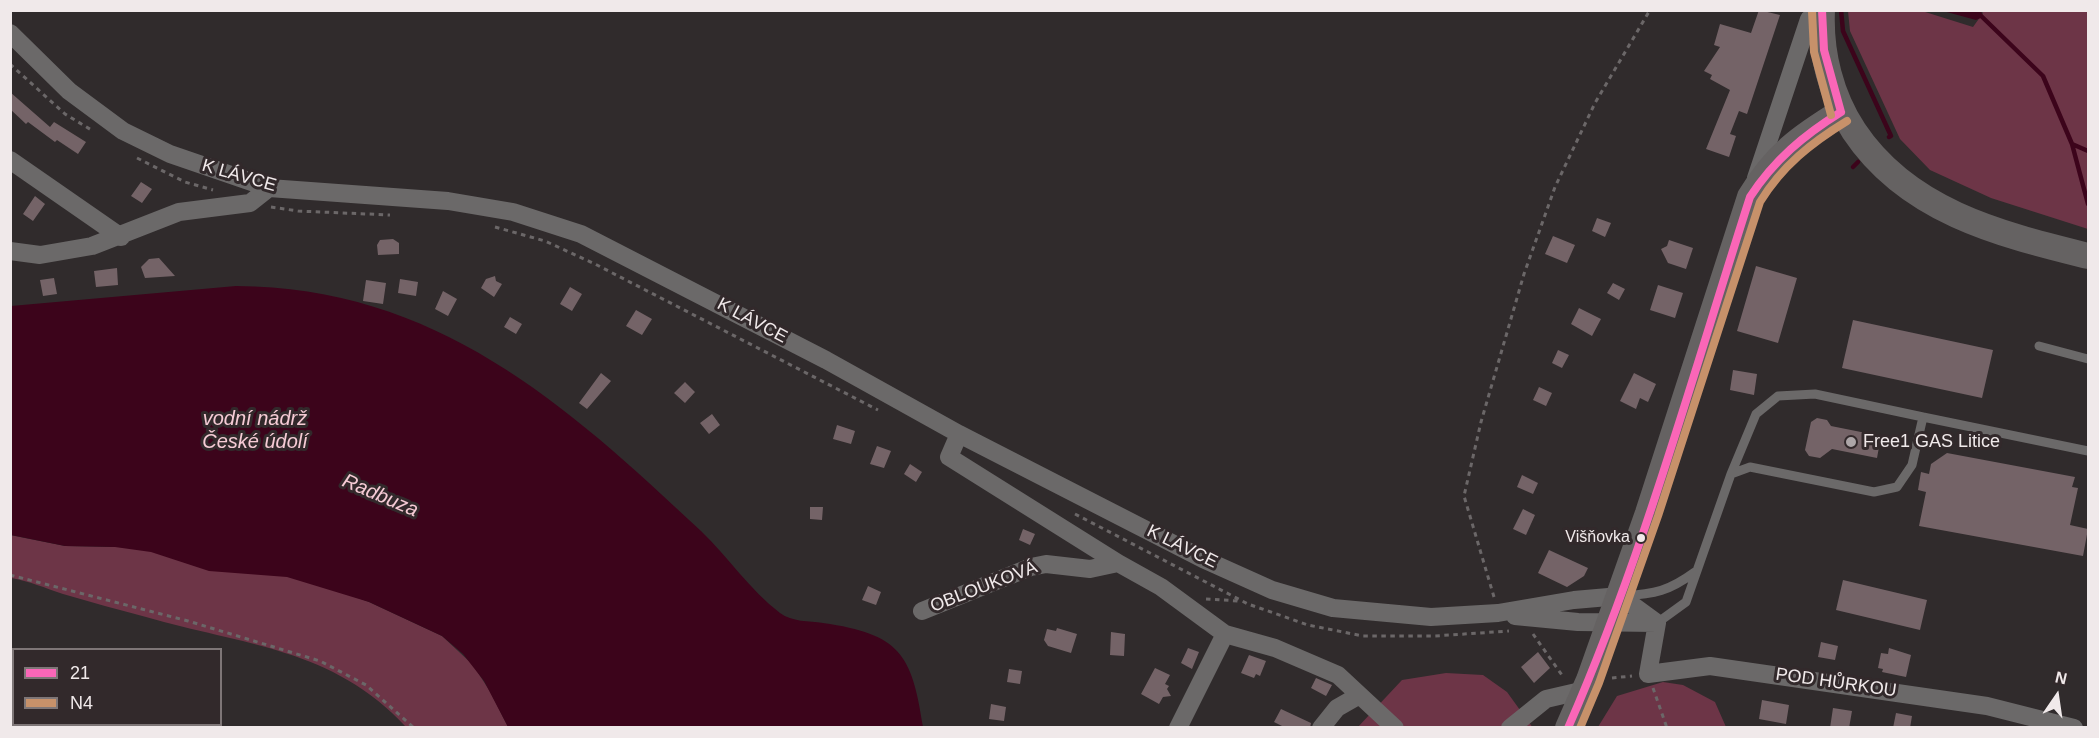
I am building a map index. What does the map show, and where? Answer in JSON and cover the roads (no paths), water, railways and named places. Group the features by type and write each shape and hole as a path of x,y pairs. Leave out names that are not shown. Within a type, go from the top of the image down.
{"main road":[{"path":"1816,15 1841,112 1880,165 1916,195 1978,225 2088,256"},
{"path":"1568,728 1579,692 1620,596 1750,197 1764,174 1793,142 1841,112"}],"street":[{"path":"1750,197 1816,15"},
{"name":"K LÁVCE","path":"10,33 69,91 123,131 170,154 270,188 448,201 513,212 581,234 826,360 959,434 1203,559 1272,590 1333,608 1431,617 1498,613 1574,600 1620,596"},
{"path":"10,160 121,237"},
{"path":"10,251 40,255 92,246 121,237 179,212 250,203 270,188"},
{"path":"959,434 949,457 1118,563 1161,587 1225,634 1275,648 1338,675 1395,728"},
{"name":"OBLOUKOVÁ","path":"922,611 1038,565 1055,564 1090,569 1118,563"},
{"path":"1620,596 1658,623"},
{"name":"K LÁVCE","path":"1498,613 1568,621 1610,621"},
{"path":"1610,621 1658,623"},
{"name":"POD HŮRKOU","path":"1658,623 1648,674 1710,666 1987,706 2074,728"},
{"path":"1178,728 1225,634"},
{"path":"1510,728 1546,699 1579,692"},
{"path":"1321,728 1337,708 1358,696"}],"lane":[{"path":"2039,346 2088,359"},
{"path":"1658,623 1686,603 1731,474 1756,414 1778,396 1815,394 2088,451"},
{"path":"1731,474 1750,467 1874,492 1897,487 1912,465 1923,417"},
{"path":"1620,596 1655,594 1676,586 1695,572"}],"water":[{"path":"1943,11 1981,11 1983,17 1976,20"},
{"name":"vodní nádrž České údolí","path":"236,286 308,292 373,307 435,330 492,361 547,397 599,439 701,531 759,594 780,613 795,620 849,628 886,641 907,665 914,682 923,727 508,727 484,681 463,654 442,636 369,602 287,577 209,571 151,552 115,547 65,546 11,535 11,306"}],"waterway":[{"path":"1841,10 1843,31 1891,136 1889,137"},
{"path":"1975,10 2043,76 2072,144 2088,204"},
{"path":"2072,144 2088,151"},
{"path":"1853,167 1858,162"}],"place":[{"name":"Free1 GAS Litice","path":"1851,442"},
{"name":"Višňovka","path":"1641,538"}],"water label":[{"name":"Radbuza","path":"380,496"}]}
